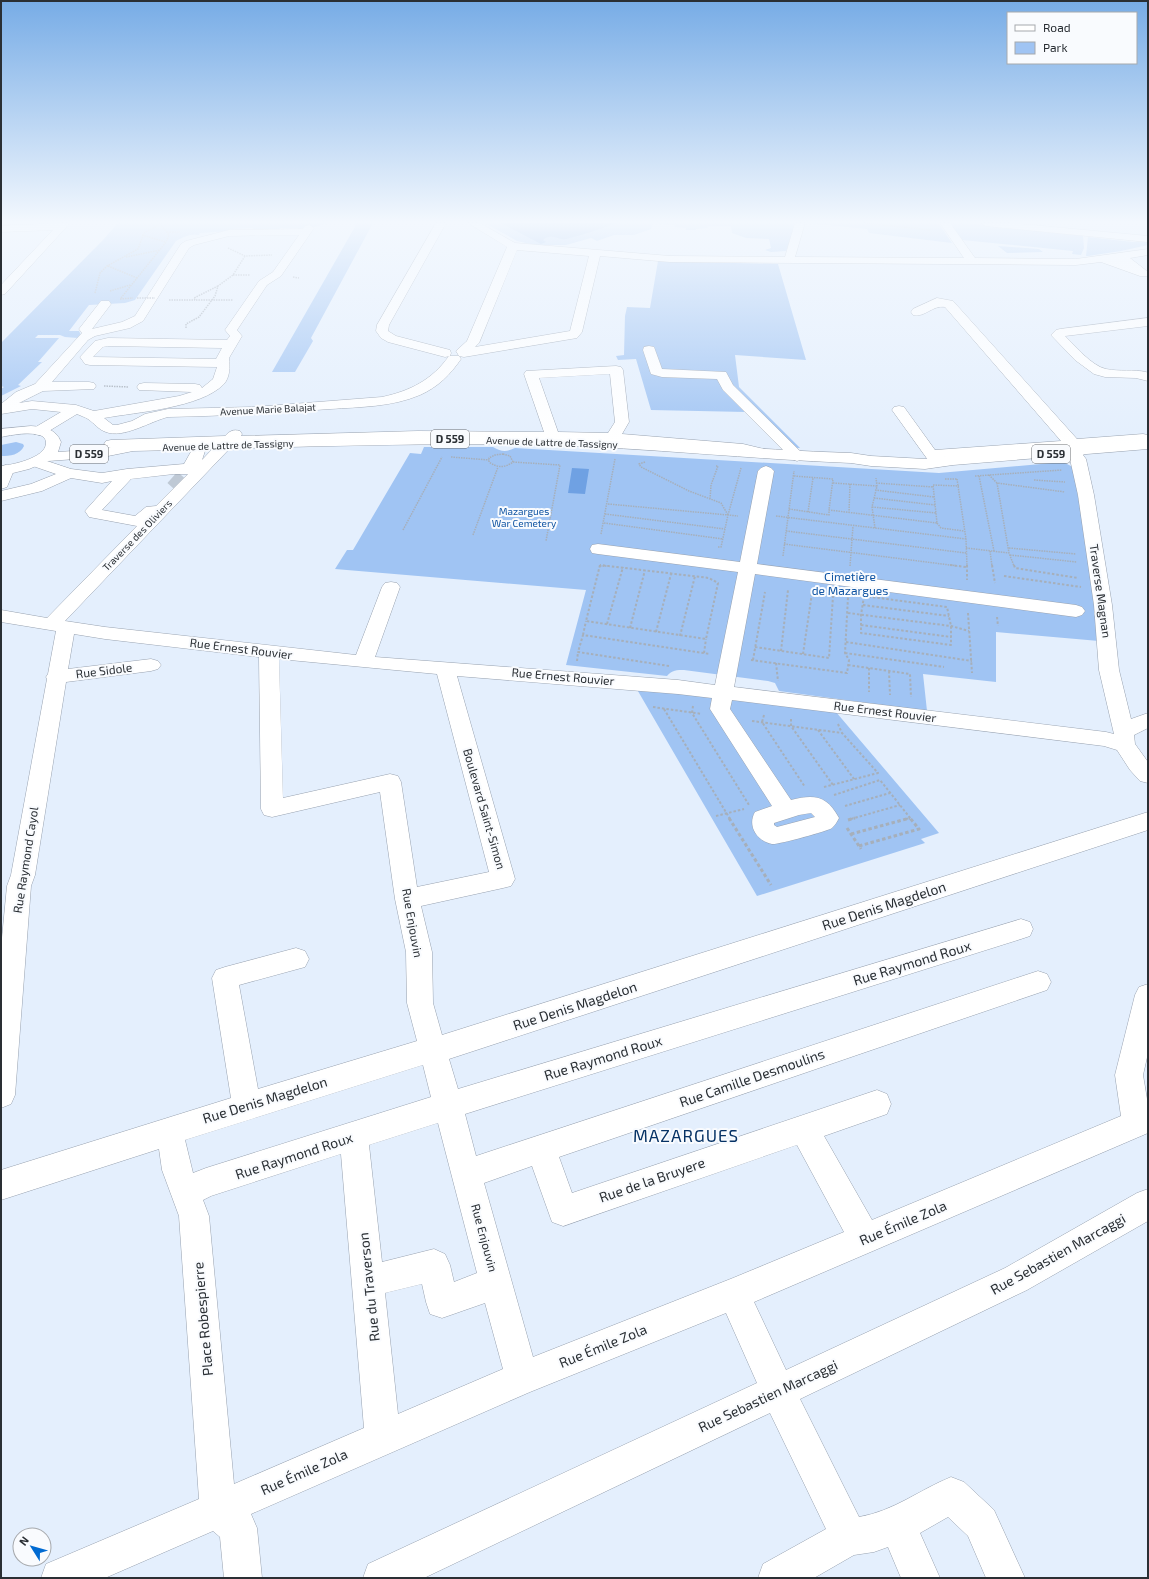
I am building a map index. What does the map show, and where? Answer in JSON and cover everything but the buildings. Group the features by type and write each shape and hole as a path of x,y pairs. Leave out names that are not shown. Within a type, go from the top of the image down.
{"street":[{"path":"40,387 84,337 90,334 126,325 139,318 153,297"},
{"path":"93,416 195,397 210,389 219,381 224,368 222,358 236,336 231,330 254,297"},
{"path":"399,297 383,325 382,331 392,339 456,354 573,335 576,332 585,297"},
{"name":"Avenue Marie Balajat","path":"2,410 32,405 74,409 93,416 109,429 117,429 126,428 138,424 150,417 168,413 253,411 397,399 420,390 435,381 451,365 456,354 473,343 492,297"},
{"name":"Traverse Magnan","path":"917,312 937,302 949,304 1075,449 1078,459 1075,487 1103,606 1109,670 1124,738"},
{"path":"90,334 85,329 104,304"},
{"path":"1148,322 1060,333 1057,335 1099,372 1133,372 1148,377"},
{"path":"222,363 90,361 86,357 99,344 108,342 230,344"},
{"path":"93,350 192,353"},
{"path":"666,360 651,355 656,371 662,373 721,375"},
{"path":"695,361 715,364 728,387 796,463"},
{"path":"550,439 552,432 531,374 616,370 622,422 614,446"},
{"path":"2,410 21,395 40,387 58,385 89,386"},
{"path":"144,387 210,389"},
{"path":"39,431 74,409"},
{"path":"899,410 933,457 940,453 1075,449 1143,438 1148,440"},
{"name":"Traverse des Oliviers","path":"58,626 227,442 253,411"},
{"path":"1,433 26,430 39,431 52,436 54,446 51,451 40,459 69,473 102,478 190,468 200,446"},
{"name":"Avenue de Lattre de Tassigny","path":"54,441 111,444 133,447 200,446 227,442 550,439 767,463 796,463 873,455 933,457 953,460"},
{"path":"111,444 227,442"},
{"name":"Avenue de Lattre de Tassigny","path":"851,458 871,461 925,464 1075,449 1148,445"},
{"name":"Avenue de Lattre de Tassigny","path":"3,475 40,459 103,453 133,447"},
{"path":"767,463 722,692 720,709 786,810"},
{"path":"1,496 37,488 56,481 69,473"},
{"path":"127,474 93,511 95,514 137,521 144,518 173,488"},
{"path":"600,542 747,568 1076,611"},
{"path":"363,662 391,587"},
{"name":"Rue Ernest Rouvier","path":"1,616 58,626 269,652 363,662 678,687 1106,739 1124,738"},
{"name":"Rue Raymond Cayol","path":"1,1094 10,888 22,875 56,677 58,626"},
{"name":"Rue Enjouvin","path":"269,652 272,809 390,782 408,899 419,952 420,1003 522,1378"},
{"name":"Rue Sidole","path":"56,677 151,665"},
{"name":"Boulevard Saint-Simon","path":"408,899 503,879 445,668"},
{"path":"1148,720 1124,738 1138,765 1148,775"},
{"path":"830,803 824,811 828,818 822,823 774,836 766,832 762,825 763,818 786,810 809,805 830,803"},
{"name":"Rue Denis Magdelon","path":"1,1185 247,1106 416,1054 455,1045 1147,822"},
{"name":"Rue Raymond Roux","path":"186,1193 206,1184 447,1106 1021,929"},
{"path":"247,1106 225,978 296,959"},
{"name":"Rue Camille Desmoulins","path":"466,1174 1038,982"},
{"path":"1142,1121 1129,1074 1148,995"},
{"name":"Rue de la Bruyere","path":"541,1148 563,1210 804,1130 877,1104"},
{"name":"Rue Émile Zola","path":"60,1578 522,1378 734,1294 1142,1121"},
{"path":"804,1130 865,1239"},
{"name":"Place Robespierre","path":"168,1132 173,1147 177,1170 194,1216 218,1510"},
{"name":"Rue du Traverson","path":"354,1137 383,1438"},
{"name":"Rue Sebastien Marcaggi","path":"382,1578 1016,1279 1148,1204"},
{"path":"368,1282 434,1265 442,1302 496,1283"},
{"path":"734,1294 778,1391 848,1537"},
{"path":"777,1578 848,1537 874,1533 897,1525 951,1495 981,1523 1006,1578"},
{"path":"218,1510 238,1528 243,1578"},
{"path":"897,1525 921,1578"}],"path":[{"path":"122,297 118,299 129,298"},
{"path":"196,300 194,298 197,297"},
{"path":"176,343 186,330 186,324 199,317 214,297"},
{"path":"136,298 158,299"},
{"path":"168,300 251,301"},
{"path":"117,386 120,382"},
{"path":"74,409 95,386 138,387 120,410"},
{"path":"600,542 608,504 614,446"},
{"path":"403,530 441,456 488,460 495,455 503,454 510,456 513,462"},
{"path":"488,460 490,464 498,467 508,466 513,462 560,465 546,541"},
{"path":"782,556 796,463"},
{"path":"710,499 711,485 718,466"},
{"path":"473,535 498,467"},
{"path":"641,467 689,491 721,503 728,515"},
{"path":"716,548 721,547 740,468"},
{"path":"972,476 1065,470"},
{"path":"875,475 876,485 872,507 875,528"},
{"path":"989,475 997,483 1009,554 1015,568 1082,578"},
{"path":"789,509 829,515 833,479 794,476"},
{"path":"959,476 958,486 966,540 967,596 972,673"},
{"path":"979,476 994,551"},
{"path":"808,512 813,478"},
{"path":"1034,480 1075,487"},
{"path":"833,483 933,488 933,485 958,486"},
{"path":"997,483 1075,487"},
{"path":"849,512 850,484"},
{"path":"933,488 937,523 941,528 964,531"},
{"path":"875,490 934,497"},
{"path":"874,498 935,506"},
{"path":"608,504 728,515 787,517 966,540"},
{"path":"872,507 936,513"},
{"path":"829,510 937,523"},
{"path":"605,514 725,529"},
{"path":"604,523 723,539"},
{"path":"583,635 847,673 849,660 845,653 853,526"},
{"path":"786,531 966,553"},
{"path":"784,544 966,567"},
{"path":"966,548 1080,563 1079,559"},
{"path":"1009,548 1079,555"},
{"path":"990,551 995,585"},
{"path":"576,663 600,565 709,578 718,583 704,653"},
{"path":"608,624 623,567"},
{"path":"630,628 646,570"},
{"path":"656,632 671,573"},
{"path":"680,636 695,576"},
{"path":"1004,576 1084,587 1083,583"},
{"path":"781,651 788,586"},
{"path":"753,660 766,587"},
{"path":"803,654 812,589"},
{"path":"755,647 829,658 833,595 828,591"},
{"path":"864,596 947,607 951,626 951,645 861,633 861,615 864,596"},
{"path":"863,605 949,616"},
{"path":"848,613 951,626 969,631"},
{"path":"586,621 706,640"},
{"path":"861,625 951,637"},
{"path":"846,642 972,662"},
{"path":"578,652 669,666"},
{"path":"845,653 944,667"},
{"path":"776,663 778,681 786,682"},
{"path":"848,665 910,674 911,704"},
{"path":"869,668 869,694"},
{"path":"889,671 890,702"},
{"path":"693,706 692,713 762,825"},
{"path":"664,709 771,885"},
{"path":"764,715 762,722 830,803"},
{"path":"792,719 791,726 833,785"},
{"path":"836,720 842,732 878,773"},
{"path":"814,724 816,729 855,779"},
{"path":"830,803 880,780 919,830 859,846"},
{"path":"830,803 890,793"},
{"path":"842,822 900,805"},
{"path":"851,834 910,818"}],"green space":[{"path":"47,297 137,297 135,300 125,303 89,305 69,331 79,331 81,335 78,338 60,335 38,335 35,338 59,338 38,362 42,362 18,385 21,386 1,396 1,389 4,387 1,386 1,343"},
{"path":"315,297 333,297 311,338 313,341 295,372 272,372"},
{"path":"652,297 788,297 806,360 735,355 739,387 800,448 781,447 746,412 651,410 636,359 618,360 616,356 624,355 625,316 627,307 650,308"},
{"path":"16,442 23,444 24,446 20,451 11,455 1,456 1,445"},
{"name":"Cimetière de Mazargues","path":"424,447 493,447 504,451 515,448 939,473 1063,462 1073,467 1102,637 1099,641 996,632 996,682 923,674 927,711 779,691 775,683 768,681 684,670 675,671 667,676 566,665 586,590 335,569 347,550 353,550 410,453 421,454"},
{"path":"635,686 836,712 939,833 921,839 925,843 757,896"}],"shaded area":[{"path":"572,468 589,469 585,494 568,493"}],"tunnel":[{"path":"173,488 190,469"}],"district":[{"name":"MAZARGUES","path":"686,1136"}],"park label":[{"name":"Mazargues War Cemetery","path":"524,516"}]}
